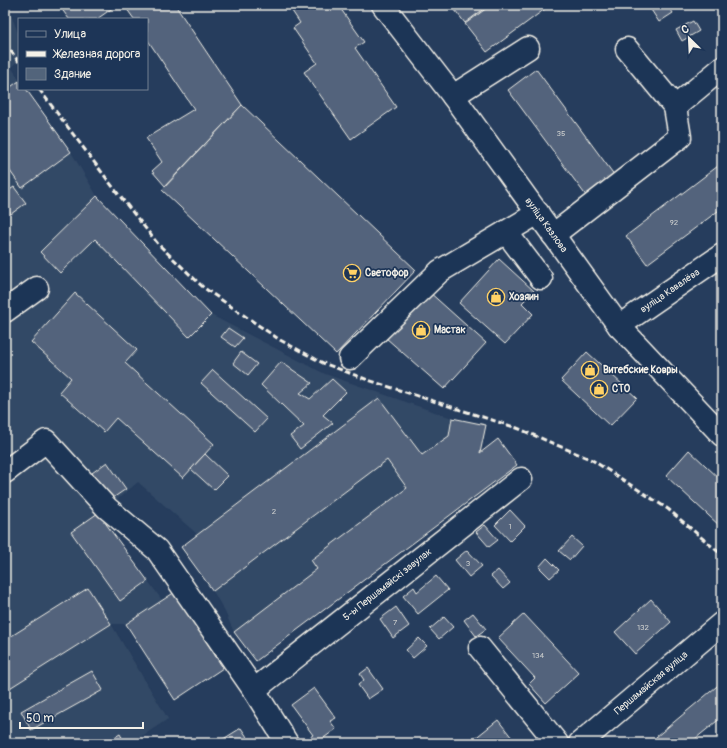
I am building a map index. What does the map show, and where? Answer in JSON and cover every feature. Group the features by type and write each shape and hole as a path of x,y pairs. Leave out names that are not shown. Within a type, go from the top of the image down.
{"street":[{"name":"вуліца Казлова","path":"383,5 453,96 619,326 722,435"},
{"path":"453,96 528,48"},
{"path":"553,235 680,137 675,107 627,49"},
{"path":"675,107 722,68"},
{"path":"350,358 440,270 538,213"},
{"path":"506,232 541,278"},
{"name":"вуліца Кавалёва","path":"619,326 722,255"},
{"path":"5,311 37,288"},
{"path":"5,472 46,441 107,508 157,550 254,690 287,743"},
{"name":"5-ы Першамайскі завулак","path":"254,690 521,479"},
{"name":"Першамайская вуліца","path":"580,743 722,623"},
{"path":"480,648 557,743"}],"shaded area":[{"path":"5,5 7,5 18,32 18,61 11,67 18,78 18,90 27,90 71,152 97,196 211,315 325,374 452,418 486,425 481,453 498,439 517,465 256,661 234,632 213,591 181,547 197,534 138,482 107,508 98,513 162,600 126,624 111,624 168,719 136,740 138,743 5,743"}],"building":[{"path":"66,5 117,5 98,18 68,18 61,8"},
{"path":"124,5 175,5 242,105 165,186 152,171 162,162 146,138 194,109 148,40 148,18 133,18"},
{"path":"288,5 338,5 364,42 355,48 396,107 351,139 304,72 317,63 293,28 300,23"},
{"path":"451,5 489,5 465,23"},
{"path":"491,5 549,6 487,52 465,24"},
{"path":"648,5 668,5 673,13 659,22"},
{"path":"693,21 699,31 682,41 676,30"},
{"path":"536,69 615,176 587,197 508,90"},
{"path":"18,82 18,90 27,90 71,152 22,188 5,164 5,91"},
{"path":"242,105 416,270 336,354 162,190"},
{"path":"722,163 722,208 647,264 626,236"},
{"path":"14,187 26,203 11,214 5,206 5,193"},
{"path":"97,196 211,315 189,337 95,239 60,273 40,252"},
{"name":"Хозяин","path":"499,259 534,291 522,303 533,314 505,344 459,303"},
{"path":"428,291 486,343 444,389 386,338"},
{"path":"75,293 137,350 125,363 214,444 183,478 116,418 104,432 59,392 71,378 31,342"},
{"path":"228,328 243,338 235,347 221,337"},
{"path":"241,352 257,364 248,375 233,363"},
{"name":"СТО","path":"587,352 637,398 610,426 561,380"},
{"path":"281,362 312,383 300,393 310,399 332,379 346,392 323,415 333,423 300,449 290,436 304,426 261,385"},
{"path":"213,370 267,419 255,432 201,383"},
{"path":"379,398 422,455 449,436 452,418 486,425 480,453 498,439 517,465 256,661 234,632 317,569 311,560 407,488 387,460 213,591 181,547"},
{"path":"689,450 722,481 722,528 666,476"},
{"path":"205,454 228,476 214,490 191,469"},
{"path":"107,462 126,489 110,500 92,473"},
{"path":"510,510 525,526 510,541 495,525"},
{"path":"98,513 148,581 120,601 71,532"},
{"path":"485,525 498,540 489,547 476,532"},
{"path":"572,537 582,546 570,560 559,551"},
{"path":"467,550 482,566 469,577 455,560"},
{"path":"547,558 559,570 550,578 539,567"},
{"path":"498,570 510,583 503,589 491,576"},
{"path":"436,576 448,590 418,614 403,596 414,587 417,592"},
{"path":"88,588 111,624 5,691 5,640"},
{"path":"175,592 223,668 175,700 126,624"},
{"path":"651,599 671,622 635,654 615,632"},
{"path":"396,607 409,626 393,638 380,619"},
{"path":"473,613 486,629 476,636 464,620"},
{"path":"524,614 579,673 546,703 529,684 535,678 498,638"},
{"path":"444,617 453,627 439,639 430,629"},
{"path":"419,638 427,646 413,658 406,650"},
{"path":"368,668 383,689 368,699 358,685 364,680 360,674"},
{"path":"92,671 103,690 31,730 21,711"},
{"path":"722,682 722,717 690,743 661,743 656,737"},
{"path":"314,688 336,718 330,721 336,729 317,743 315,743 310,737 313,735 291,705"},
{"path":"498,720 516,743 469,743"},
{"path":"241,728 251,743 217,743"},
{"path":"120,734 125,743 105,743"}],"railway":[{"path":"5,43 18,61"},
{"path":"40,90 158,244 204,288 280,340 323,363 368,380 517,428 592,460 668,509 722,555"}],"place":[{"name":"Светофор","path":"352,273"},
{"name":"Хозяин","path":"496,297"},
{"name":"Мастак","path":"421,330"},
{"name":"Витебские Ковры","path":"590,370"},
{"name":"СТО","path":"599,389"}]}
